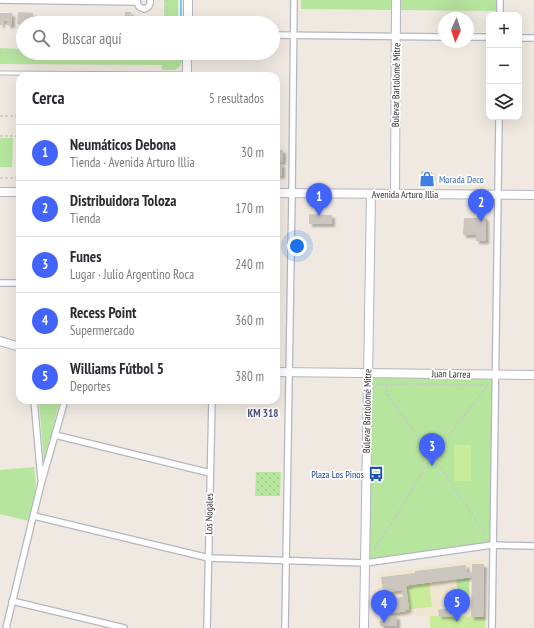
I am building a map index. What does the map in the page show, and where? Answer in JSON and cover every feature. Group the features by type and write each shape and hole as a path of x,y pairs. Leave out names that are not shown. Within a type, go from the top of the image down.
{"street":[{"path":"0,0 137,1 139,7 144,9 150,4 150,0"},
{"path":"188,0 188,16"},
{"path":"285,628 294,0"},
{"name":"Bulevar Bartolomé Mitre","path":"395,194 396,0"},
{"path":"500,0 500,12"},
{"path":"280,35 438,37"},
{"path":"474,37 486,37"},
{"path":"522,38 534,38"},
{"path":"187,60 187,72"},
{"path":"492,628 499,120"},
{"path":"0,192 16,192"},
{"name":"Avenida Arturo Illia","path":"280,193 534,195"},
{"name":"Bulevar Bartolomé Mitre","path":"364,628 371,194"},
{"path":"0,283 16,283"},
{"path":"0,341 16,346"},
{"name":"Juan Larrea","path":"280,372 534,375"},
{"path":"34,404 41,484"},
{"path":"6,628 41,484 64,404"},
{"name":"Los Nogales","path":"207,628 212,404"},
{"path":"55,435 210,473"},
{"path":"34,516 209,558 365,563 492,545 534,546"},
{"path":"12,601 124,628"}],"lane":[{"path":"0,73 16,73"}],"path":[{"path":"167,0 167,16"},
{"path":"0,53 16,53"},
{"path":"0,116 16,116"},
{"path":"0,136 16,136"},
{"path":"0,178 16,178"},
{"path":"368,384 386,384 488,385 439,448 439,459 425,459 426,448 386,393 386,384"},
{"path":"426,448 439,448"},
{"path":"374,550 430,459"},
{"path":"435,459 484,534"}],"shaded area":[{"path":"485,558 485,617 378,616 378,574"}],"green space":[{"path":"164,0 178,0 178,16 164,16"},
{"path":"301,0 496,0 496,11 301,9"},
{"path":"0,48 16,49 16,60 182,60 181,65 175,70 162,70 162,65 0,64"},
{"path":"0,138 13,138 12,167 0,167"},
{"path":"368,373 495,375 492,545 365,563"},
{"path":"39,404 59,404 44,462"},
{"path":"454,445 471,445 471,481 454,481"},
{"path":"34,467 36,484 29,521 0,514 0,470"},
{"path":"256,472 281,472 280,496 255,496"},
{"path":"469,578 469,602 459,603 456,580"},
{"path":"429,583 432,607 410,609 407,587"},
{"path":"430,616 485,617 485,628 430,628"}],"building":[{"path":"18,12 33,13 33,16 18,16"},
{"path":"125,12 131,12 130,16 125,16"},
{"path":"0,13 12,13 12,25 7,25 7,21 2,21 2,25 0,25"},
{"path":"280,150 283,150 283,162 280,162"},
{"path":"280,164 282,164 282,176 280,176"},
{"path":"421,171 432,172 432,178 421,178"},
{"path":"309,214 332,215 332,224 309,224"},
{"path":"477,216 484,216 486,219 486,241 476,241 476,235 463,235 464,218 477,218"},
{"path":"472,564 484,564 483,617 471,617 472,577 406,586 409,610 386,614 381,577 466,565 467,572 472,572","holes":["402,590 403,597 388,599 387,592"]},
{"path":"455,607 456,617 439,616 438,610"},
{"path":"383,616 397,616 397,626 380,626 380,621 383,621"}],"waterway":[{"path":"181,0 181,16"}],"place":[{"name":"Morada Deco","path":"427,179"},
{"name":"Neumáticos Debona","path":"319,216"},
{"name":"Distribuidora Toloza","path":"481,222"},
{"name":"Funes","path":"432,466"},
{"name":"Plaza Los Pinos","path":"376,474"},
{"name":"Williams Fútbol 5","path":"457,622"},
{"name":"Recess Point","path":"384,623"}],"district":[{"name":"KM 318","path":"263,413"}]}
